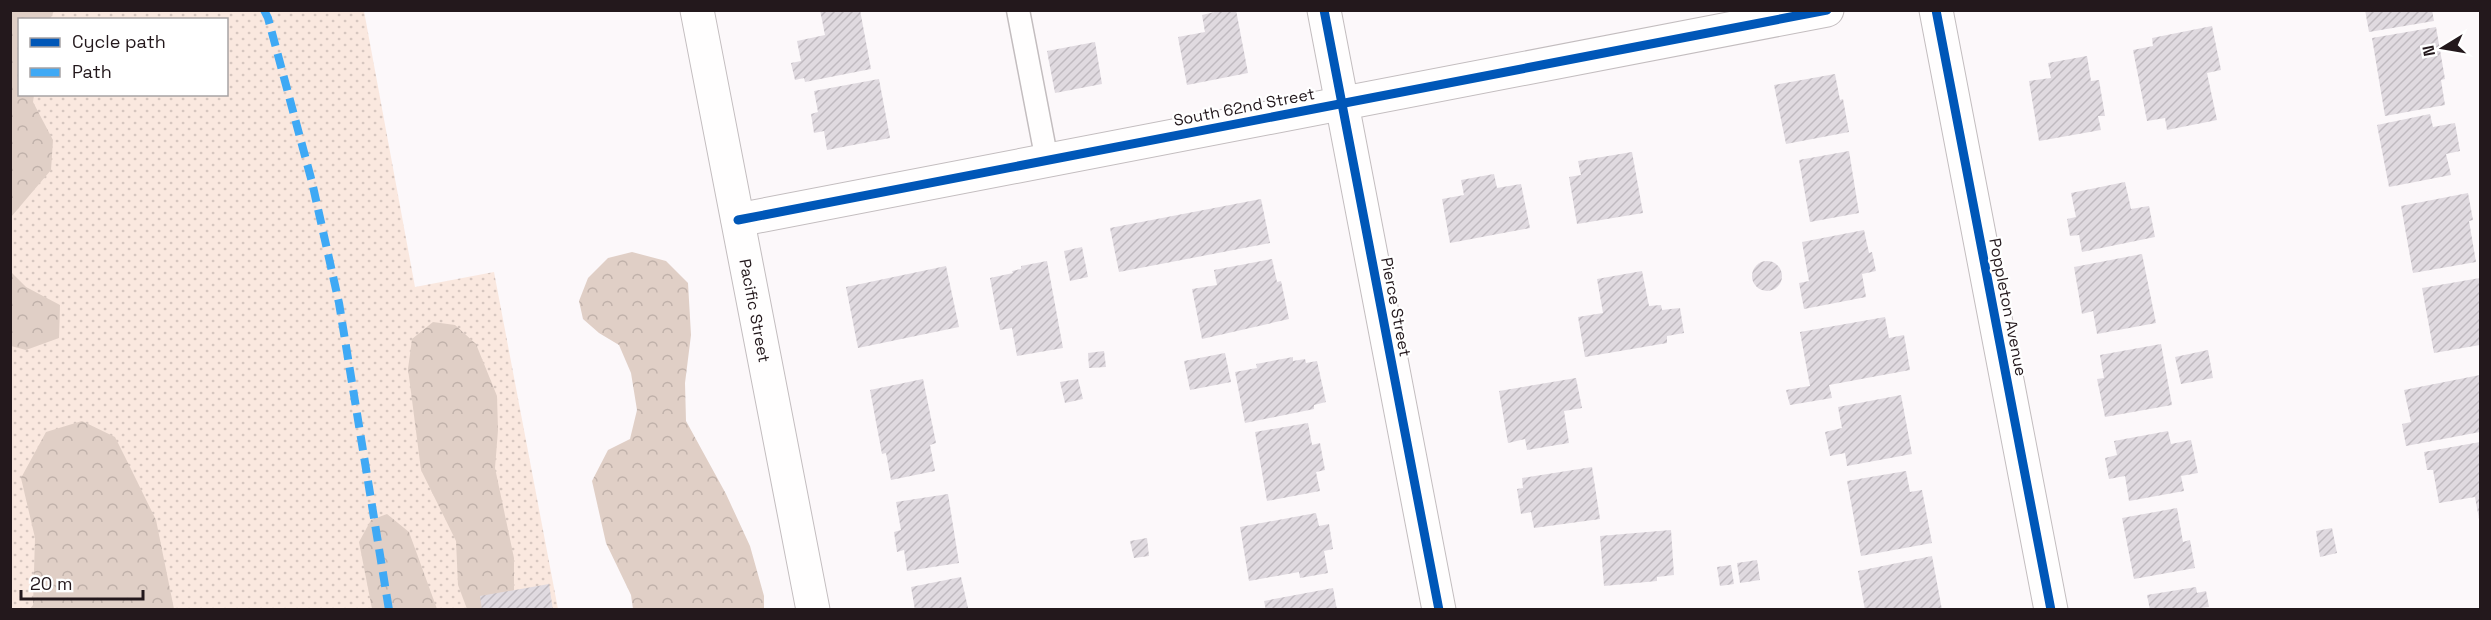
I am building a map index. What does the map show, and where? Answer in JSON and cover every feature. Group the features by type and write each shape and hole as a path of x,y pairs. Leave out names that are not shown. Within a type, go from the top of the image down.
{"street":[{"name":"Pacific Street","path":"698,10 813,609"},
{"name":"Pierce Street","path":"1324,10 1439,609"},
{"name":"South 62nd Street","path":"738,220 1827,10"},
{"name":"Poppleton Avenue","path":"1936,10 2051,609"}],"lane":[{"path":"1018,10 1047,161"}],"shaded area":[{"path":"10,11 364,11 415,287 494,272 558,609 11,609"}],"green space":[{"path":"11,10 54,11 50,18 18,18 18,96 34,96 33,102 53,140 51,170 11,217"},
{"path":"632,252 666,261 688,283 691,335 685,383 686,421 726,494 750,546 764,596 764,609 633,609 631,595 606,543 592,481 608,450 630,439 637,410 631,373 619,345 599,333 583,319 579,301 588,278 608,258"},
{"path":"10,271 26,287 60,305 59,338 26,350 11,346"},
{"path":"433,322 455,325 476,344 497,396 498,430 495,468 514,558 514,590 498,608 467,609 458,585 456,541 421,470 408,369 412,339"},
{"path":"82,421 115,437 156,520 174,609 30,609 33,605 35,538 21,478 46,432"},
{"path":"387,514 409,532 437,609 372,609 359,542 371,520"}],"building":[{"path":"820,10 860,10 871,69 805,82 804,78 795,80 791,63 801,61 797,41 825,35"},
{"path":"1223,10 1236,10 1248,73 1187,85 1178,37 1205,32 1202,15"},
{"path":"2365,10 2432,10 2434,21 2369,32"},
{"path":"2212,26 2221,70 2207,73 2217,120 2167,130 2165,118 2147,121 2133,50 2153,46 2152,38"},
{"path":"2436,27 2445,79 2441,80 2445,105 2385,116 2372,38"},
{"path":"1095,42 1102,84 1055,93 1047,51"},
{"path":"2087,56 2091,81 2099,80 2105,116 2098,116 2101,130 2039,141 2029,81 2051,78 2048,63"},
{"path":"1835,74 1840,100 1843,99 1849,132 1786,144 1774,85"},
{"path":"879,79 890,138 827,150 824,131 814,133 811,114 818,112 814,91"},
{"path":"2430,114 2433,127 2455,123 2460,151 2446,154 2451,175 2389,187 2377,125"},
{"path":"1849,151 1859,213 1810,222 1799,160"},
{"path":"1632,152 1643,213 1577,224 1569,177 1581,175 1578,161"},
{"path":"1494,174 1497,188 1521,184 1530,228 1450,243 1442,199 1464,195 1461,180"},
{"path":"2125,182 2131,209 2149,206 2155,237 2082,252 2079,235 2070,236 2067,219 2076,217 2071,193"},
{"path":"2468,193 2473,220 2469,221 2476,262 2413,273 2401,206"},
{"path":"1261,199 1270,243 1119,272 1110,228"},
{"path":"1864,230 1876,271 1862,274 1866,297 1804,309 1799,283 1809,281 1802,242"},
{"path":"1082,247 1088,277 1070,281 1064,251"},
{"path":"2142,254 2156,323 2097,334 2093,311 2082,314 2074,267"},
{"path":"1272,259 1277,282 1281,281 1289,319 1202,339 1192,289 1217,285 1214,270"},
{"path":"1047,261 1063,348 1017,356 1012,328 1000,330 990,278 1013,273 1012,271 1021,269 1021,266"},
{"path":"1767,261 1778,265 1782,276 1778,287 1767,291 1756,287 1752,276 1756,265"},
{"path":"946,266 959,327 858,348 846,287"},
{"path":"1642,271 1649,306 1661,305 1662,310 1680,308 1684,333 1667,336 1667,343 1585,357 1578,317 1603,313 1597,279"},
{"path":"2480,278 2480,345 2434,353 2422,288"},
{"path":"1885,317 1889,338 1904,335 1910,370 1829,385 1832,398 1790,405 1786,390 1810,386 1800,332"},
{"path":"2161,344 2172,405 2105,417 2097,379 2104,378 2100,355"},
{"path":"2208,350 2213,378 2181,384 2175,357"},
{"path":"1104,351 1106,367 1089,368 1088,353"},
{"path":"1225,353 1231,382 1190,390 1184,361"},
{"path":"1293,357 1293,361 1305,359 1306,363 1317,361 1326,402 1314,405 1314,409 1245,423 1235,372 1257,368 1256,364"},
{"path":"2480,375 2480,432 2406,446 2402,424 2411,422 2404,390"},
{"path":"1576,378 1582,408 1564,411 1569,443 1527,450 1525,439 1508,443 1499,391"},
{"path":"923,379 936,443 930,445 935,471 891,480 886,453 882,454 870,390"},
{"path":"1078,379 1083,399 1065,403 1060,382"},
{"path":"1901,395 1912,454 1847,466 1845,453 1830,456 1825,432 1842,428 1838,407"},
{"path":"1308,423 1312,445 1320,443 1325,470 1316,472 1320,491 1267,501 1255,432"},
{"path":"2168,431 2171,444 2191,440 2198,473 2181,476 2184,491 2129,501 2125,476 2109,479 2105,458 2117,455 2114,441"},
{"path":"2480,442 2479,519 2475,497 2439,503 2433,470 2427,470 2424,452"},
{"path":"1592,467 1600,519 1534,528 1531,512 1521,514 1517,489 1523,488 1522,478"},
{"path":"1906,471 1910,492 1922,490 1932,543 1861,556 1847,481"},
{"path":"948,494 959,563 907,571 904,550 897,552 894,532 901,530 896,502"},
{"path":"2177,508 2183,542 2190,540 2195,568 2134,579 2122,518"},
{"path":"1316,513 1319,526 1329,524 1333,549 1324,551 1328,573 1300,578 1299,572 1249,581 1240,527"},
{"path":"2332,528 2337,553 2320,557 2316,531"},
{"path":"1671,530 1674,575 1657,577 1657,581 1604,586 1600,536"},
{"path":"1147,538 1149,556 1134,558 1130,541"},
{"path":"1932,556 1942,610 1865,610 1858,571"},
{"path":"1757,560 1760,580 1740,583 1737,563"},
{"path":"1731,565 1734,584 1720,586 1717,567"},
{"path":"961,577 968,608 915,610 911,587"},
{"path":"549,584 553,610 482,610 480,596"},
{"path":"2196,587 2197,593 2206,591 2209,607 2201,608 2201,610 2150,610 2147,595"},
{"path":"1333,588 1337,610 1266,610 1264,601"}],"marked path":[{"path":"264,10 312,182 339,303 389,610"}],"cycle path":[{"path":"1324,10 1439,610"},
{"path":"738,220 1827,10"},
{"path":"1936,10 2051,610"}]}
